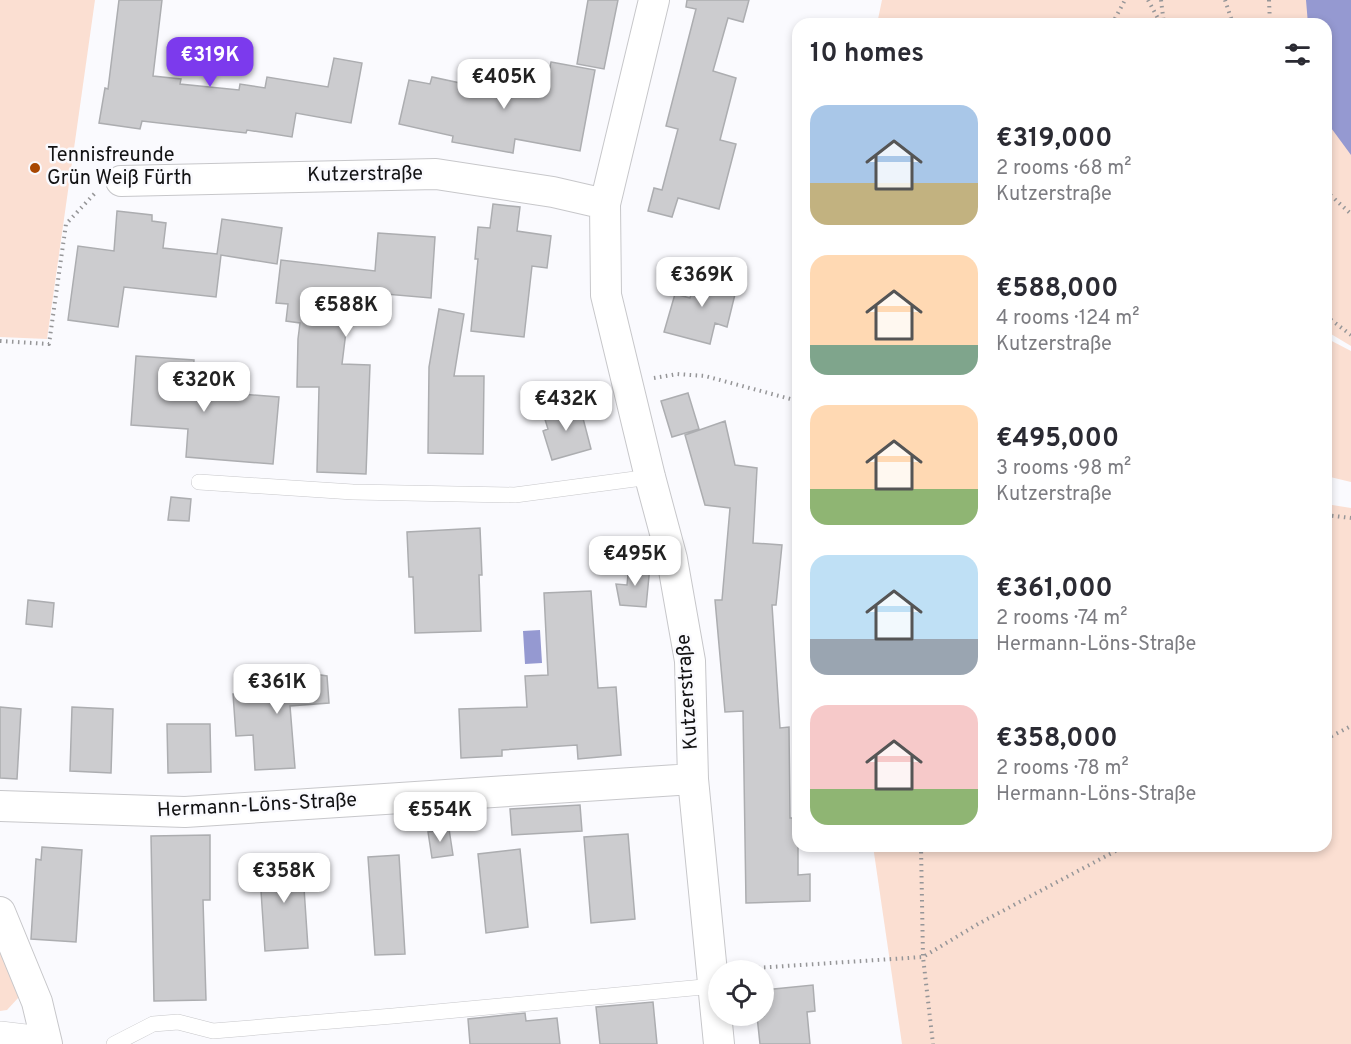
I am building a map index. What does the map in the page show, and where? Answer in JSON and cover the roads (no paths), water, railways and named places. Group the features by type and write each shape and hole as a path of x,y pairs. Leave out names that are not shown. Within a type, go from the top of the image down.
{"street":[{"name":"Kutzerstraße","path":"654,0 605,204 606,295 672,559 690,661 693,779 711,960"},
{"name":"Kutzerstraße","path":"121,182 436,174 553,192 605,204"},
{"name":"Hermann-Löns-Straße","path":"0,806 185,812 693,779"},
{"path":"0,912 37,1002 47,1044"},
{"name":"Kutzerstraße","path":"717,1026 719,1044"},
{"path":"0,1038 34,1044"}],"lane":[{"path":"199,482 353,492 515,495 650,477"},
{"path":"114,1044 153,1024 178,1022 213,1030 393,1016 708,979"}],"water":[{"path":"1306,0 1351,0 1351,155 1332,129 1332,18 1308,18"},
{"path":"540,630 542,663 525,664 523,631"}],"place":[{"name":"Tennisfreunde Grün Weiß Fürth","path":"35,168"}]}
